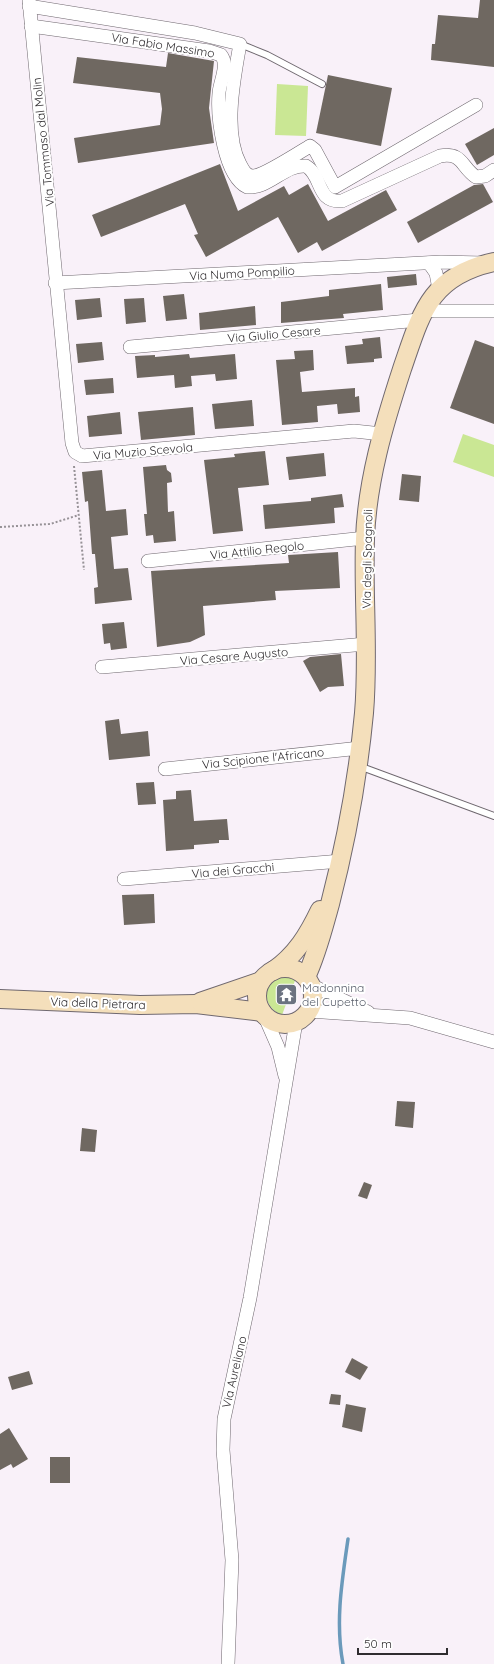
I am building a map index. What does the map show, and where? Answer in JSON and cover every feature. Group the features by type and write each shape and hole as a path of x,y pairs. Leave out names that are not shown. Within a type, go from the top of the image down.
{"street":[{"name":"Via Tommaso dal Molin","path":"29,3 55,283"},
{"path":"29,3 195,33 240,44 234,74 232,112 233,136 239,162 244,171 249,175 260,174 310,146 315,150 336,187 476,105"},
{"name":"Via Fabio Massimo","path":"31,26 209,51 221,55 225,64 219,93 220,128 232,170 241,184 247,187 261,185 298,166 306,166 313,173 325,195 332,201 342,201 440,156 450,156 461,160 476,177 485,176 494,170"},
{"name":"Via Numa Pompilio","path":"55,283 463,261 491,263"},
{"path":"429,263 436,273 439,289"},
{"name":"Via degli Spagnoli","path":"339,869 359,757 365,701 365,538 371,485 382,434 392,398 422,315 439,289 466,271 491,263"},
{"name":"Via Muzio Scevola","path":"55,283 72,443 75,452 79,456 354,431 382,434"},
{"name":"Via Giulio Cesare","path":"130,347 422,315 435,311 494,311"},
{"name":"Via Attilio Regolo","path":"148,561 365,538"},
{"name":"Via Cesare Augusto","path":"102,668 366,644"},
{"name":"Via Scipione l'Africano","path":"165,769 359,757"},
{"path":"339,869 308,981 313,999 309,1011 296,1022 282,1024 269,1020 263,1014 257,997 267,976 281,968 290,968 298,971 308,981 353,1006 379,1016"},
{"name":"Via dei Gracchi","path":"124,879 339,869"},
{"name":"Via della Pietrara","path":"196,1004 267,976 285,962 298,949 309,932 339,869"},
{"name":"Via della Pietrara","path":"0,1000 140,1005 196,1004 263,1014"},
{"path":"309,1011 418,1020 494,1042"},
{"name":"Via Aureliano","path":"263,1014 278,1047 286,1084"},
{"name":"Via Aureliano","path":"228,1664 232,1566 223,1450 224,1419 250,1298 296,1022"}],"lane":[{"path":"240,44 267,55 322,84"},
{"path":"359,757 494,816"}],"path":[{"path":"74,464 84,570"},
{"path":"0,527 50,524 79,515"}],"green space":[{"path":"277,84 308,86 306,136 275,135"},
{"path":"463,434 494,445 494,477 453,462"},
{"path":"285,976 296,978 282,1015 270,1006 267,1000 267,994 268,988 272,983"}],"building":[{"path":"480,0 494,0 494,67 431,60 432,44 435,44 438,15 478,18"},
{"path":"168,53 214,61 209,108 214,143 78,163 74,138 160,125 162,109 160,93 73,83 77,57 166,67"},
{"path":"328,75 392,88 381,146 316,133"},
{"path":"494,128 494,155 477,165 465,144"},
{"path":"220,164 238,211 284,186 289,195 308,184 328,221 386,190 397,210 322,251 317,242 298,253 278,217 206,257 194,235 198,234 185,204 101,237 92,215"},
{"path":"483,184 493,202 418,243 407,222 474,185"},
{"path":"416,274 417,285 388,288 387,277"},
{"path":"381,284 383,310 343,314 344,318 281,323 281,302 329,296 329,290"},
{"path":"184,294 187,319 166,321 163,296"},
{"path":"100,298 102,317 77,320 75,300"},
{"path":"144,298 146,322 126,324 124,299"},
{"path":"255,306 256,325 200,330 199,313"},
{"path":"380,337 382,358 374,359 374,362 347,364 345,346 363,344 362,339"},
{"path":"475,340 494,347 494,424 450,408"},
{"path":"102,342 104,360 78,363 76,344"},
{"path":"313,350 314,370 300,372 302,392 355,388 355,397 359,396 360,412 338,414 337,404 317,406 318,422 282,425 276,360 295,359 294,351"},
{"path":"189,354 190,358 235,354 237,379 216,381 215,374 191,376 192,386 175,388 174,375 137,378 135,356 155,355 155,357"},
{"path":"113,378 114,393 86,395 84,380"},
{"path":"252,400 254,426 215,429 212,404"},
{"path":"193,407 195,435 141,440 138,412"},
{"path":"120,412 122,434 89,437 87,416"},
{"path":"265,451 269,485 238,488 243,531 213,534 204,460 235,457 234,454"},
{"path":"324,453 326,476 289,480 286,457"},
{"path":"166,465 167,470 171,473 172,482 167,483 168,512 174,511 176,541 154,543 153,535 146,536 144,514 147,514 143,467"},
{"path":"102,470 106,511 126,509 128,535 111,537 114,569 128,568 132,600 95,604 94,588 98,587 95,554 92,554 88,501 85,502 82,472"},
{"path":"402,474 421,476 419,502 399,500"},
{"path":"342,494 344,507 334,508 335,523 265,529 263,505 311,501 311,498"},
{"path":"338,552 340,588 275,591 276,600 203,606 205,635 190,642 157,647 151,571 289,563 288,555"},
{"path":"124,622 127,648 111,650 110,643 104,644 102,624"},
{"path":"341,654 344,686 328,687 320,692 303,661 310,657"},
{"path":"119,719 121,734 148,731 150,756 109,760 105,721"},
{"path":"154,782 156,804 138,805 136,783"},
{"path":"191,790 194,821 227,819 229,840 219,840 219,843 194,845 194,849 166,851 163,800 176,799 176,791"},
{"path":"154,894 155,923 124,925 122,895"},
{"path":"397,1101 415,1102 413,1128 395,1126"},
{"path":"82,1128 97,1130 95,1152 80,1151"},
{"path":"364,1182 372,1185 367,1199 358,1196"},
{"path":"352,1358 368,1367 360,1380 345,1372"},
{"path":"29,1371 33,1384 12,1390 8,1377"},
{"path":"331,1394 341,1395 340,1405 329,1404"},
{"path":"346,1404 366,1408 362,1432 342,1427"},
{"path":"9,1428 28,1459 13,1468 11,1464 0,1470 0,1434"},
{"path":"50,1457 70,1457 70,1483 50,1483"}],"waterway":[{"path":"343,1664 339,1617 348,1539"}],"place":[{"name":"Madonnina del Cupetto","path":"286,994"}]}
